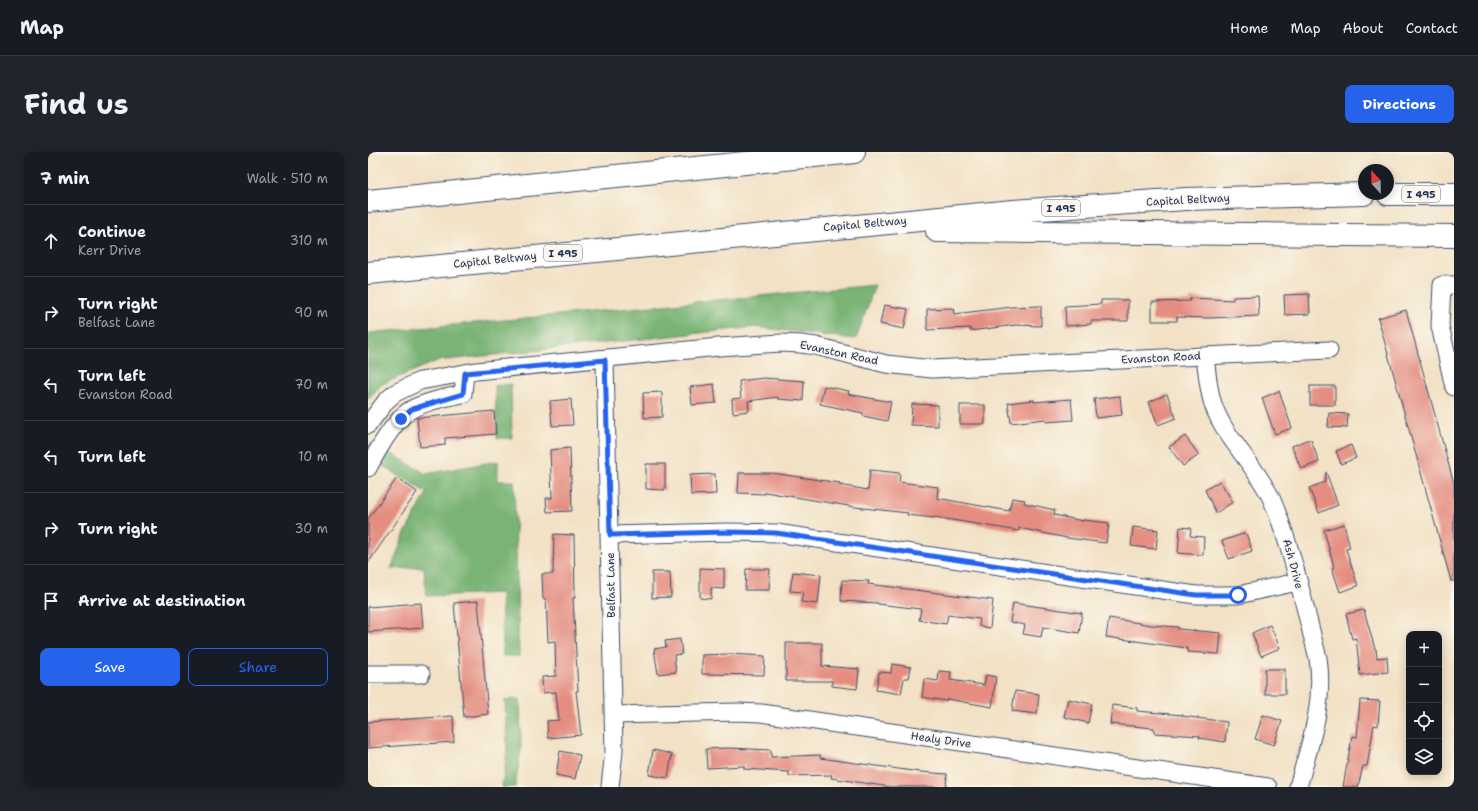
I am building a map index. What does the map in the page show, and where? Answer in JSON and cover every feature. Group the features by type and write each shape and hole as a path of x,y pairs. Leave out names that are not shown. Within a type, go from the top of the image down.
{"highway":[{"path":"368,200 854,152"},
{"name":"Capital Beltway","path":"368,273 758,234 1084,206 1186,199 1358,194"},
{"name":"I 495","path":"1394,194 1454,194"},
{"path":"758,234 907,231 1059,231 1454,236"}],"street":[{"path":"1454,285 1442,285 1440,326 1454,387"},
{"name":"Evanston Road","path":"368,424 386,401 401,390 420,381 465,373 605,360 719,347 782,343 816,346 886,364 932,369 1329,350"},
{"name":"Ash Drive","path":"1205,356 1213,406 1224,427 1247,459 1271,499 1283,529 1318,658 1321,686 1318,711 1298,787"},
{"name":"Belfast Lane","path":"605,360 614,715 614,751 610,787"},
{"path":"368,468 377,452 401,419 412,409 463,394 465,373"},
{"path":"610,535 727,532 776,533 1196,595 1238,595 1298,582"},
{"path":"368,674 421,674"},
{"name":"Healy Drive","path":"614,715 738,712 761,714 1268,787"}],"green space":[{"path":"875,285 856,339 755,327 437,361 382,384 368,399 368,333"},
{"path":"511,384 512,438 497,438 495,386"},
{"path":"372,442 426,474 498,461 498,481 514,481 519,656 503,656 501,593 426,596 424,567 391,569 405,533 427,493 368,457 368,448"},
{"path":"520,699 521,749 515,787 502,787 507,751 505,700"}],"building":[{"path":"1309,294 1310,314 1285,315 1284,295"},
{"path":"1258,296 1259,316 1209,318 1177,317 1177,321 1152,321 1152,302 1190,301 1190,298 1233,300 1233,297"},
{"path":"1101,300 1128,300 1128,321 1091,321 1091,324 1066,326 1065,306 1101,304"},
{"path":"884,305 908,309 904,329 880,324"},
{"path":"1041,306 1041,326 1016,325 970,331 970,328 927,330 927,309 953,308 954,314 1012,307"},
{"path":"1406,310 1454,484 1454,581 1451,581 1378,318"},
{"path":"764,378 804,381 803,401 778,399 778,397 748,401 749,411 733,413 732,399 741,398 739,381"},
{"path":"714,384 716,403 692,405 690,387"},
{"path":"824,386 849,391 848,394 891,402 887,421 863,416 863,413 820,404"},
{"path":"1310,386 1335,386 1335,405 1310,405"},
{"path":"1279,391 1292,428 1275,434 1262,398"},
{"path":"662,392 662,417 644,418 643,393"},
{"path":"1167,394 1176,418 1158,425 1149,402"},
{"path":"1120,396 1122,415 1096,418 1094,399"},
{"path":"571,399 573,425 552,426 550,401"},
{"path":"1071,399 1073,420 1046,422 1046,419 1011,423 1008,403 1034,400 1034,402"},
{"path":"912,404 938,405 938,426 911,425"},
{"path":"960,405 985,405 985,424 960,424"},
{"path":"494,411 496,434 445,438 445,445 420,447 417,418"},
{"path":"1329,413 1348,414 1347,428 1328,427"},
{"path":"1185,436 1199,455 1183,466 1169,447"},
{"path":"1306,440 1311,440 1319,462 1301,469 1292,446"},
{"path":"1351,445 1356,458 1341,464 1336,451"},
{"path":"570,448 572,511 547,512 546,498 552,498 550,450"},
{"path":"646,464 665,464 665,490 646,489"},
{"path":"870,470 900,473 899,482 938,487 937,498 1009,511 1012,498 1025,500 1024,503 1055,510 1054,515 1083,521 1109,523 1106,543 1067,538 1019,528 1019,531 765,492 765,494 738,493 739,473 772,473 840,483 839,485 868,490"},
{"path":"1326,472 1338,505 1319,513 1309,488 1325,482"},
{"path":"715,474 716,494 691,495 690,475"},
{"path":"397,478 417,492 368,563 368,519"},
{"path":"1220,481 1233,502 1216,513 1205,490"},
{"path":"1344,524 1350,548 1346,549 1358,586 1340,592 1332,568 1334,567 1324,530"},
{"path":"1133,527 1158,530 1156,549 1131,546"},
{"path":"1180,527 1191,528 1190,536 1204,537 1203,555 1178,553"},
{"path":"1246,533 1252,551 1229,559 1222,541"},
{"path":"554,534 574,535 575,598 573,598 578,691 576,691 581,735 548,738 547,721 559,720 556,692 543,693 542,677 556,676 555,641 548,642 546,599 543,599 542,574 553,574"},
{"path":"700,568 724,569 724,589 711,588 711,599 700,598"},
{"path":"746,569 770,569 769,590 745,590"},
{"path":"652,572 670,572 671,597 652,598"},
{"path":"793,572 821,575 818,604 801,602 803,592 790,591"},
{"path":"842,580 869,581 868,584 993,600 990,628 979,626 980,619 948,615 946,624 919,620 921,609 878,603 841,601"},
{"path":"478,601 488,714 464,717 454,603"},
{"path":"421,603 423,628 368,632 368,607"},
{"path":"1013,603 1082,613 1079,633 1043,627 1041,637 1023,634 1025,625 1010,622"},
{"path":"1364,610 1376,649 1377,658 1387,657 1388,672 1360,675 1356,638 1352,639 1346,614"},
{"path":"1109,618 1151,625 1178,627 1178,629 1221,633 1219,654 1187,652 1187,648 1106,637"},
{"path":"1270,625 1280,648 1261,656 1252,633"},
{"path":"680,639 682,654 674,655 676,672 658,674 654,649 666,647 665,641"},
{"path":"786,643 822,643 822,666 859,669 857,689 832,686 832,681 786,681"},
{"path":"729,654 765,656 764,675 702,674 702,655"},
{"path":"892,664 911,667 909,678 904,678 901,694 876,690 879,672 891,673"},
{"path":"1265,669 1285,669 1285,694 1265,694"},
{"path":"939,671 951,672 950,680 984,685 986,675 996,677 992,707 947,699 946,701 922,697 924,679 938,681"},
{"path":"1015,691 1039,694 1037,714 1012,711"},
{"path":"1068,699 1092,704 1088,723 1064,717"},
{"path":"1360,700 1380,701 1378,726 1374,725 1367,766 1363,766 1358,787 1343,787 1352,736 1357,737"},
{"path":"1112,705 1137,708 1137,711 1183,715 1182,716 1227,722 1225,742 1199,738 1200,736 1154,733 1154,728 1110,724"},
{"path":"1263,715 1282,721 1274,745 1255,739"},
{"path":"453,716 454,742 368,748 368,722"},
{"path":"729,748 771,750 771,757 820,755 820,758 920,772 947,774 946,787 890,787 831,778 832,775 789,776 789,772 744,769 744,766 707,768 706,749"},
{"path":"653,750 672,754 668,778 649,775"},
{"path":"560,751 580,755 575,779 556,775"}],"route":[{"path":"401,419 412,409 451,396 463,394 465,373 605,360 610,535 727,532 776,533 1196,595 1238,595"}]}
